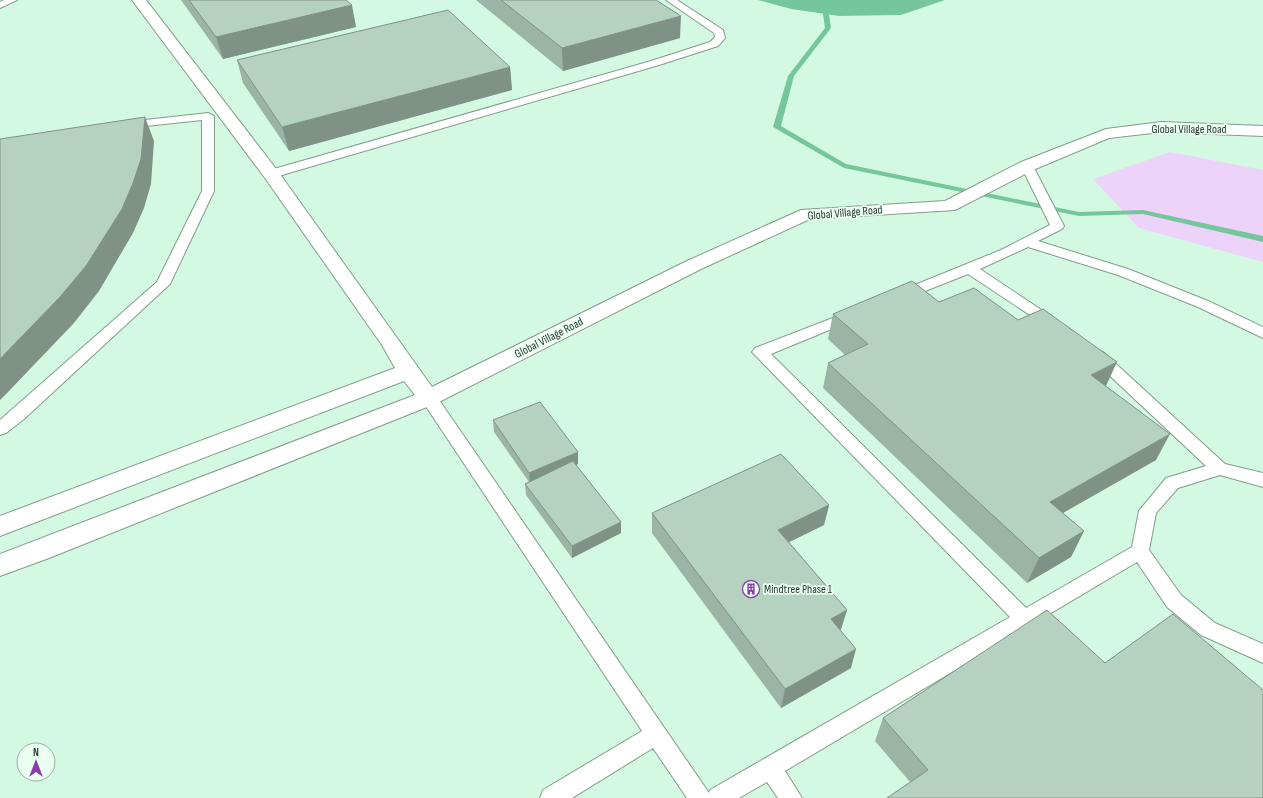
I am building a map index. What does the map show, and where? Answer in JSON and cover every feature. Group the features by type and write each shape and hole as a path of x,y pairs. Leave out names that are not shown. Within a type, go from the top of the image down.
{"street":[{"path":"139,0 271,174 392,342 408,371 429,398"},
{"name":"Global Village Road","path":"0,565 40,551 429,398 694,265 807,214 949,206 1027,166 1106,134 1161,127 1263,131"},
{"path":"0,526 408,371"}],"lane":[{"path":"0,5 12,0"},
{"path":"271,174 655,63 714,44 720,38 719,32 671,0"},
{"path":"0,430 163,284 208,191 208,116 115,127"},
{"path":"1024,619 760,352 969,268 1057,226 1027,166"},
{"path":"1026,242 1123,272 1203,304 1263,333"},
{"path":"969,268 1067,333"},
{"path":"1086,346 1220,469 1263,480"},
{"path":"429,398 700,798"},
{"path":"1220,469 1172,483 1148,511 1140,551 1174,601 1208,629 1263,654"},
{"path":"718,798 1140,551"},
{"path":"551,798 656,734"},
{"path":"770,767 792,798"}],"shaded area":[{"path":"0,0 758,0 791,9 839,16 901,15 945,0 1263,0 1263,798 0,798"},
{"path":"758,0 945,0 901,15 839,16 791,9"},
{"path":"1170,152 1263,170 1263,262 1139,228 1093,179"}],"building":[{"path":"189,0 346,0 352,5 216,37"},
{"path":"501,0 656,0 681,16 562,48"},
{"path":"448,10 510,67 282,127 237,60"},
{"path":"145,117 141,159 122,209 86,266 60,297 0,359 0,139"},
{"path":"912,281 939,302 974,288 1018,320 1043,309 1117,362 1091,375 1170,434 1050,502 1084,531 1039,558 828,363 868,344 833,314"},
{"path":"540,402 578,452 529,473 493,420"},
{"name":"Mindtree Phase 1","path":"781,454 829,505 778,530 847,610 831,619 856,649 785,689 652,513"},
{"path":"573,461 621,522 572,546 525,484"},
{"path":"1047,610 1105,663 1173,614 1263,690 1263,798 887,798 928,770 883,718"}],"waterway":[{"path":"824,0 828,28 791,76 777,127 844,166 1079,214 1143,212 1263,239"}],"place":[{"name":"Mindtree Phase 1","path":"751,589"}]}
